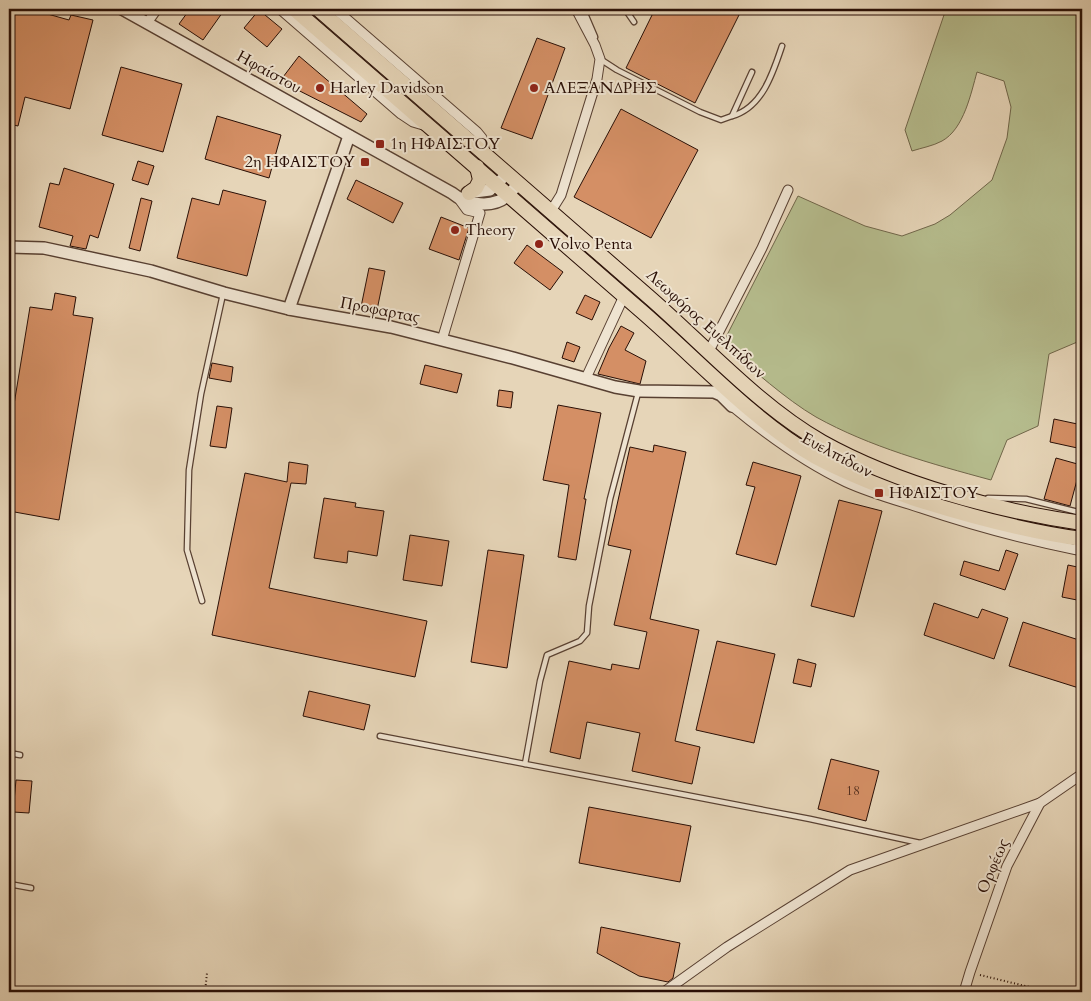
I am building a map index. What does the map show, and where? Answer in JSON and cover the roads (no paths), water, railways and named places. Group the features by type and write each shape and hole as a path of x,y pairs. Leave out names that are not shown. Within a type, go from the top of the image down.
{"main road":[{"name":"Λεωφόρος Ευελπίδων","path":"294,9 624,296 736,403 789,444 837,468 888,490 961,517 1044,534 1082,539"},
{"name":"Λεωφόρος Ευελπίδων","path":"318,9 485,153 768,403 821,442 895,476 967,498 1047,518 1082,523"},
{"path":"460,195 476,188 480,180 477,167"}],"street":[{"name":"Ηφαίστου","path":"122,9 349,136 478,204 514,200"},
{"path":"147,23 157,9"},
{"path":"280,9 401,114 414,122 432,128"},
{"path":"335,9 477,132 482,138 485,153"},
{"path":"551,211 561,195 597,79 600,59 595,45 576,9"},
{"path":"289,310 349,136"},
{"path":"442,340 480,213 467,210 460,195 490,190 507,173"},
{"path":"514,200 518,183"},
{"path":"710,351 762,248 788,190"},
{"name":"Προφαρτας","path":"9,247 44,248 151,271 289,310 391,327 639,392 714,392 736,403"},
{"path":"586,378 624,296"},
{"path":"961,517 1043,543 1082,551"},
{"name":"Ορφέως","path":"964,992 1007,866 1040,803 1082,774"},
{"path":"664,992 727,947 850,870 1040,803"}],"lane":[{"path":"584,9 599,45 600,59 617,70 700,112 721,120 743,113 752,106 766,86 782,46"},
{"path":"625,9 634,22"},
{"path":"732,116 752,72"},
{"path":"202,601 188,550 189,470 201,394 224,293"},
{"path":"525,764 540,681 547,655 580,641 587,632 610,499 639,392"},
{"path":"967,498 1026,499 1082,513"},
{"path":"380,736 810,819 922,844"},
{"path":"9,753 20,755"},
{"path":"9,884 31,888"}],"place":[{"name":"Harley Davidson","path":"320,88"},
{"name":"ΑΛΕΞΑΝΔΡΗΣ","path":"534,88"},
{"name":"1η ΗΦΑΙΣΤΟΥ","path":"380,144"},
{"name":"2η ΗΦΑΙΣΤΟΥ","path":"365,162"},
{"name":"Theory","path":"455,230"},
{"name":"Volvo Penta","path":"539,244"},
{"name":"ΗΦΑΙΣΤΟΥ","path":"879,493"}]}
